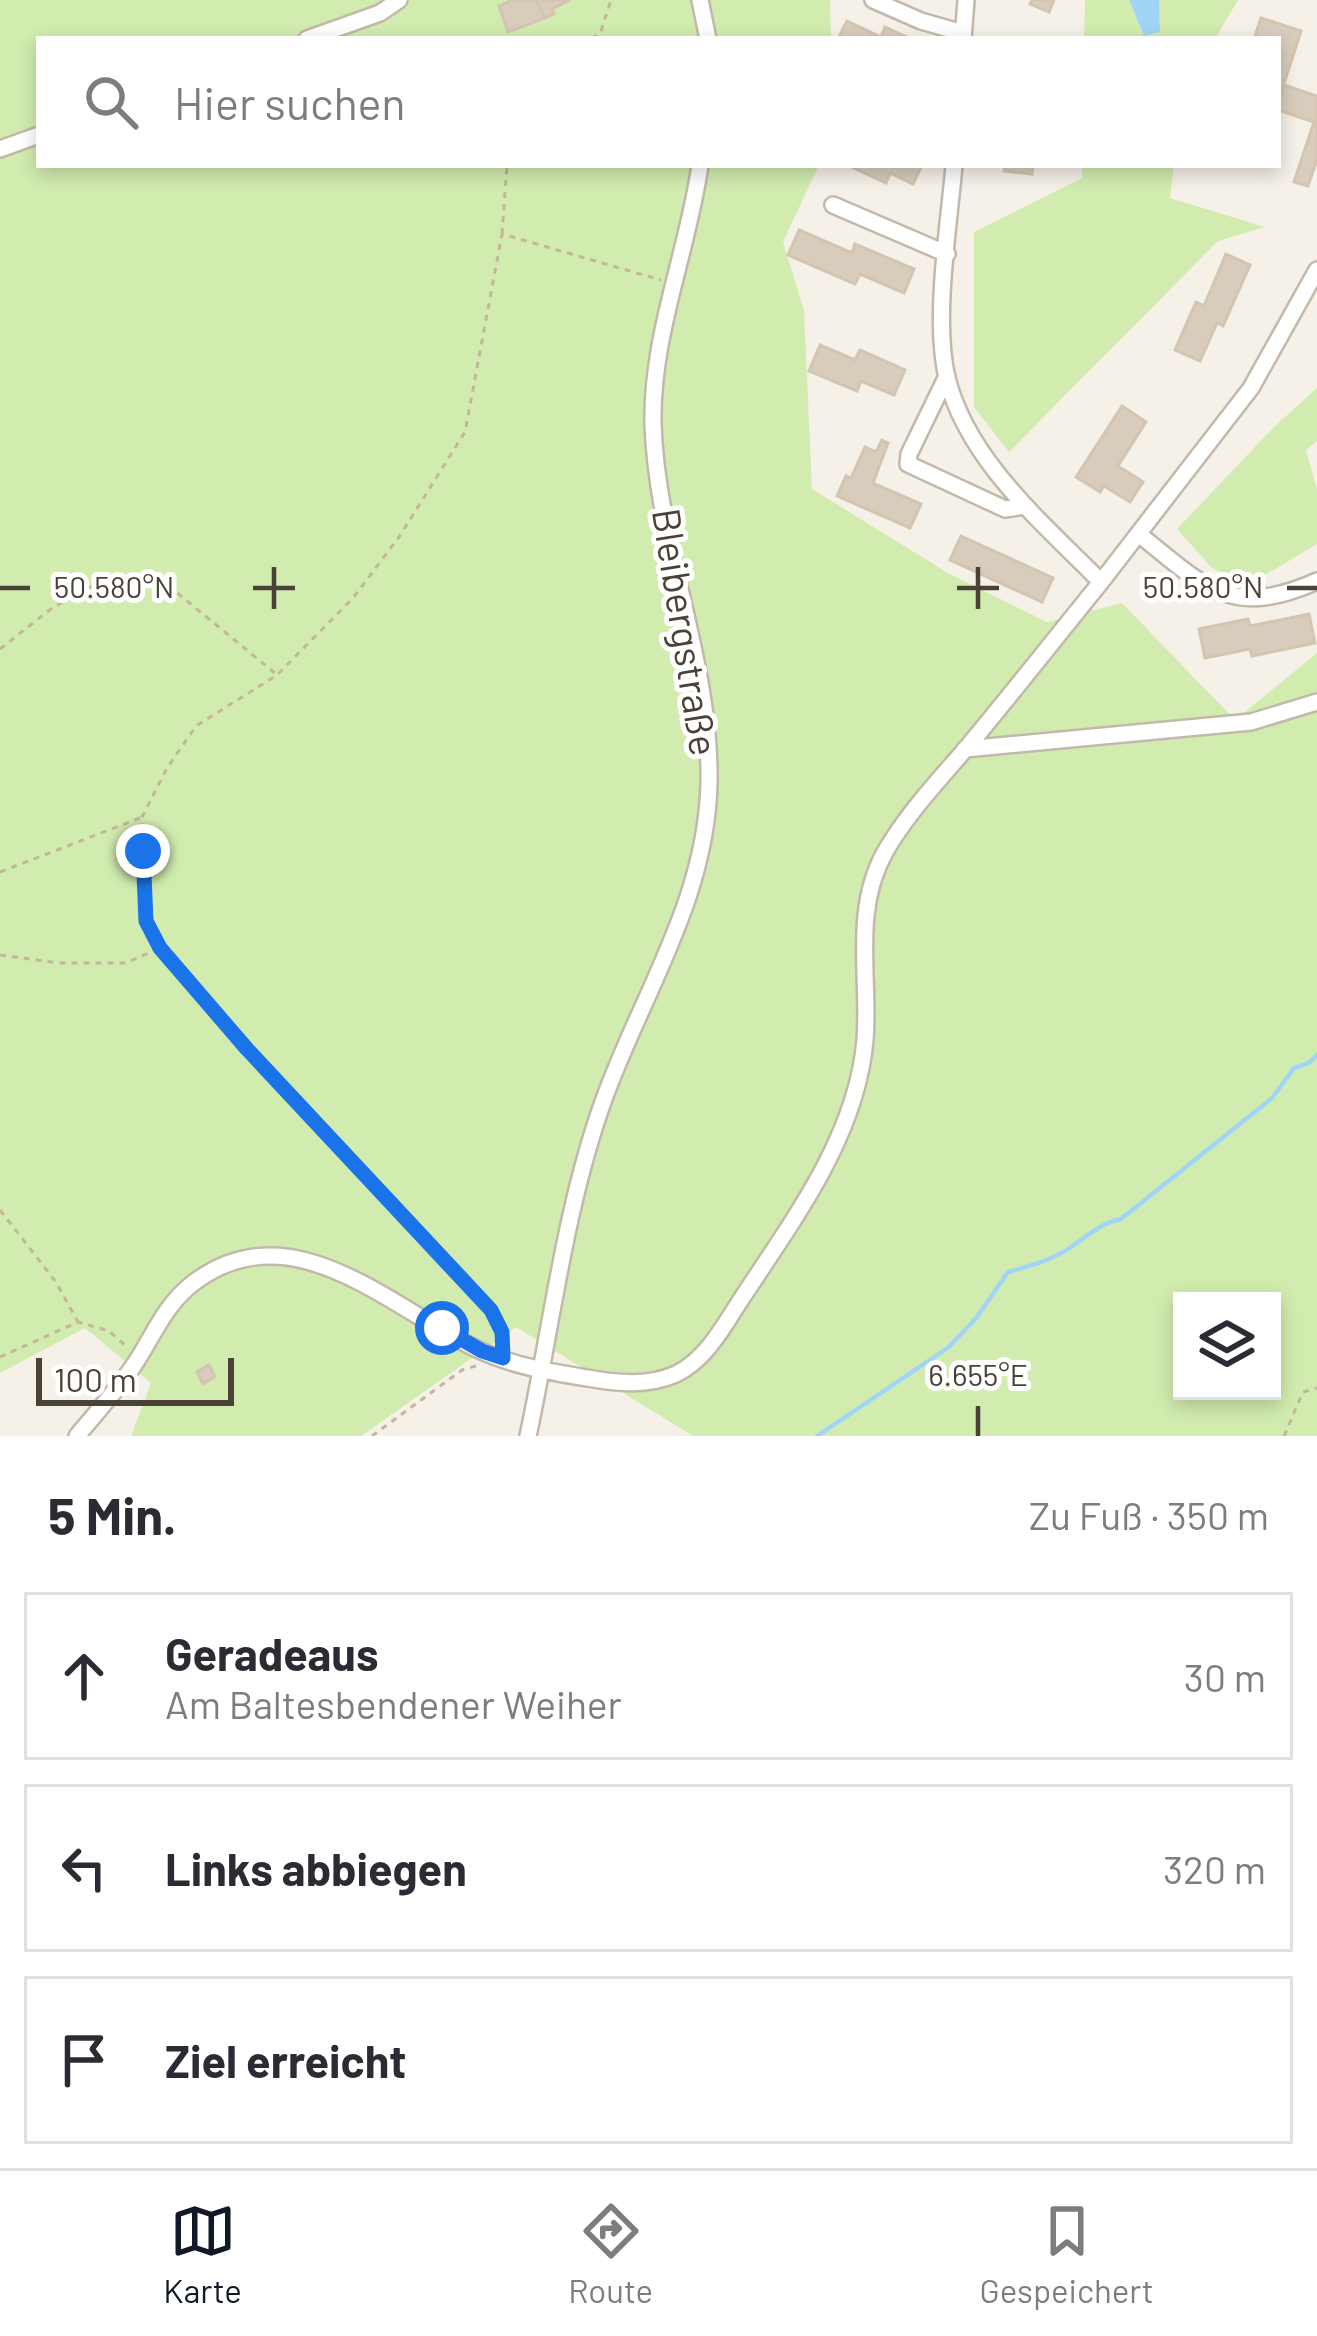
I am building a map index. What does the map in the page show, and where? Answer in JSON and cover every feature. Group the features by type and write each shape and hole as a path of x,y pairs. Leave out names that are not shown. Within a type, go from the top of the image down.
{"street":[{"path":"315,36 380,13 400,0"},
{"path":"700,0 707,36"},
{"path":"873,0 963,36 966,0"},
{"path":"0,149 36,136"},
{"name":"Bleibergstraße","path":"528,1436 587,1158 604,1099 679,929 700,856 707,801 703,708 661,492 653,423 659,352 699,168"},
{"path":"954,168 942,328 947,376 967,432 1025,506 1101,582"},
{"path":"832,206 947,254"},
{"path":"77,1436 136,1362 176,1299 215,1269 255,1259 304,1259 362,1281 482,1351 542,1371 638,1384 676,1373 706,1351 812,1193 845,1121 865,1041 862,943 869,898 884,854 932,787 1140,535 1251,388 1317,270"},
{"path":"947,376 908,454 908,464 1005,509 1025,506"},
{"path":"1140,535 1217,593 1280,596 1317,581"},
{"path":"965,749 1251,722 1317,702"}],"path":[{"path":"595,36 611,0"},
{"path":"373,1436 462,1370 503,1358 502,1332 491,1310 262,1066 160,948 146,921 142,817 196,726 277,675 353,598 399,537 465,432 502,234 507,168"},
{"path":"502,234 674,284"},
{"path":"0,649 52,608 114,574 170,587 277,675"},
{"path":"0,872 142,817"},
{"path":"0,955 59,963 126,963 160,948"},
{"path":"0,1210 56,1282 78,1322"},
{"path":"0,1357 78,1322 109,1331 136,1362"},
{"path":"1284,1436 1303,1392 1317,1388"}],"green space":[{"path":"0,0 830,0 831,36 36,36 36,168 818,168 783,242 804,310 812,489 948,573 1047,622 1122,603 1235,720 1317,653 1317,1436 693,1436 516,1327 361,1436 131,1436 151,1383 85,1328 0,1373"},
{"path":"1085,0 1129,0 1144,36 1084,36"},
{"path":"1159,0 1238,0 1217,36 1144,36 1160,31"},
{"path":"1082,168 1174,168 1170,198 1265,227 1218,241 1009,452 974,407 974,232 1082,178"},
{"path":"1317,388 1317,441 1306,450 1317,489 1317,544 1248,585 1212,568 1177,529"}],"water":[{"path":"1129,0 1159,0 1160,32 1144,36"}],"building":[{"path":"512,0 536,0 545,18 508,32 499,6"},
{"path":"536,0 570,0 545,18"},
{"path":"1032,0 1054,0 1049,12 1030,4"},
{"path":"1261,18 1301,31 1281,93 1281,36 1255,36"},
{"path":"847,21 879,36 840,36"},
{"path":"885,27 904,36 881,36"},
{"path":"1284,85 1317,96 1317,160 1308,186 1294,182 1314,122 1281,111"},
{"path":"854,168 921,168 913,184 890,173 886,183"},
{"path":"1005,168 1033,168 1032,174"},
{"path":"799,230 852,253 855,244 914,269 904,293 860,274 855,284 788,255"},
{"path":"1226,254 1250,265 1223,326 1217,323 1200,361 1175,350 1196,302 1204,306"},
{"path":"820,345 855,360 860,350 905,370 894,395 861,381 857,391 809,371"},
{"path":"1122,406 1146,422 1118,466 1143,482 1130,502 1076,477"},
{"path":"882,440 888,443 873,483 921,504 910,528 837,496 865,447 876,452"},
{"path":"961,536 1053,578 1042,602 950,560"},
{"path":"1309,614 1315,643 1252,656 1250,649 1205,658 1199,629 1248,619 1250,626"},
{"path":"209,1365 215,1377 203,1384 197,1372"}],"waterway":[{"path":"817,1436 949,1347 1008,1272 1056,1256 1101,1226 1121,1219 1272,1098 1294,1068 1317,1055"}],"route":[{"path":"143,851 146,921 160,948 247,1049 491,1310 502,1332 503,1358 442,1328"}]}
